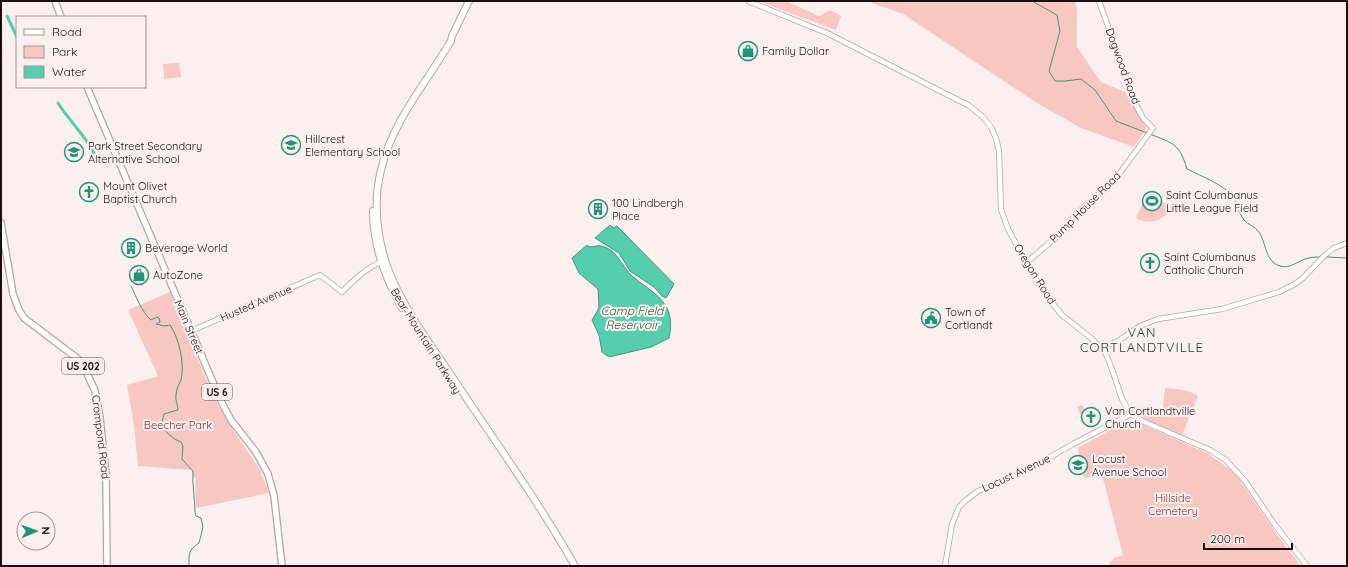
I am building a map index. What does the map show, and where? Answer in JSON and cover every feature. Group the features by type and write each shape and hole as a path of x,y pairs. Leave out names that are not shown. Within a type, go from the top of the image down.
{"highway":[{"name":"Bear Mountain Parkway","path":"469,1 451,41 399,123 390,141 383,161 378,186 377,211 383,261 389,283 407,315 528,497 571,566"},
{"name":"Bear Mountain Parkway","path":"383,261 416,324 545,516 575,566"}],"main road":[{"path":"55,1 61,16"},
{"name":"Main Street","path":"87,88 221,401 231,420 256,452 268,474 274,496 282,566"},
{"name":"Crompond Road","path":"1,223 13,294 19,310 24,318 78,359 85,369 95,391 100,418 106,475 107,566"}],"street":[{"name":"Oregon Road","path":"748,1 829,34 968,105 983,117 993,132 999,151 1001,209 1004,220 1026,263 1045,294 1057,309 1101,348 1109,360 1122,399 1131,414"},
{"name":"Dogwood Road","path":"1099,1 1136,105 1151,130"},
{"name":"Pump House Road","path":"1026,263 1055,238 1077,213 1114,181 1151,130"},
{"path":"1101,348 1118,341 1140,326 1158,319 1222,309 1279,292 1299,281 1334,248 1347,243"},
{"name":"Husted Avenue","path":"191,331 320,275 342,292 361,273 383,261"},
{"path":"1131,414 1210,450 1226,460 1245,481 1274,525 1306,566"},
{"name":"Locust Avenue","path":"945,566 952,524 959,507 965,500 978,491 1004,481 1033,467 1073,444 1131,414"}],"green space":[{"path":"758,1 788,1 819,16 830,10 841,16 836,30"},
{"path":"872,1 1075,1 1077,9 1077,47 1101,82 1125,92 1147,127 1134,147 1081,128 1037,103 903,14 872,3"},
{"path":"179,63 181,77 164,79 163,64"},
{"name":"Saint Columbanus Little League Field","path":"1147,193 1172,208 1161,219 1146,222 1136,218"},
{"name":"Beecher Park","path":"170,292 218,405 259,468 269,493 196,508 196,479 193,476 192,470 138,466 134,425 127,385 158,376 128,310"},
{"path":"1165,388 1178,389 1198,396 1182,435 1144,419 1130,407 1163,408"},
{"path":"1082,405 1090,421 1085,424 1077,407"},
{"name":"Hillside Cemetery","path":"1127,423 1143,425 1209,454 1232,471 1301,566 1107,566 1114,558 1123,555 1102,475 1084,478 1078,448 1118,426"}],"water":[{"name":"Camp Field Reservoir","path":"610,225 613,228 617,226 674,284 666,298 662,296 654,287 630,271 619,253 595,238"},
{"name":"Camp Field Reservoir","path":"587,245 589,247 601,246 611,250 631,275 662,300 670,315 671,325 669,338 651,347 609,357 602,352 599,335 592,320 599,308 598,289 579,273 572,258"}],"waterway":[{"path":"1032,1 1057,15 1060,31 1049,71 1055,81 1081,79 1095,90 1116,121 1147,133"},
{"path":"7,16 16,35"},
{"path":"58,103 88,143 96,157"},
{"path":"1150,134 1165,140 1178,149 1187,169 1216,183 1232,195 1242,217 1261,235 1268,256 1275,264 1287,267 1307,258 1321,257"},
{"path":"1326,257 1347,258"},
{"path":"131,286 142,308 151,320 157,317 159,318 160,322 156,324 164,326 170,325 176,337 182,359 181,380 176,391 178,410 164,414 161,425 170,435 181,442 183,446 182,459 193,471 195,513 196,516 201,518 203,527 199,543 191,550 189,566"}],"place":[{"name":"Family Dollar","path":"748,51"},
{"name":"Hillcrest Elementary School","path":"291,145"},
{"name":"Park Street Secondary Alternative School","path":"74,152"},
{"name":"Mount Olivet Baptist Church","path":"89,192"},
{"name":"Saint Columbanus Little League Field","path":"1152,201"},
{"name":"100 Lindbergh Place","path":"598,209"},
{"name":"Beverage World","path":"131,248"},
{"name":"Saint Columbanus Catholic Church","path":"1150,263"},
{"name":"AutoZone","path":"139,275"},
{"name":"Town of Cortlandt","path":"931,318"},
{"name":"Van Cortlandtville Church","path":"1091,417"},
{"name":"Locust Avenue School","path":"1078,465"}],"district":[{"name":"VAN CORTLANDTVILLE","path":"1142,340"}]}
